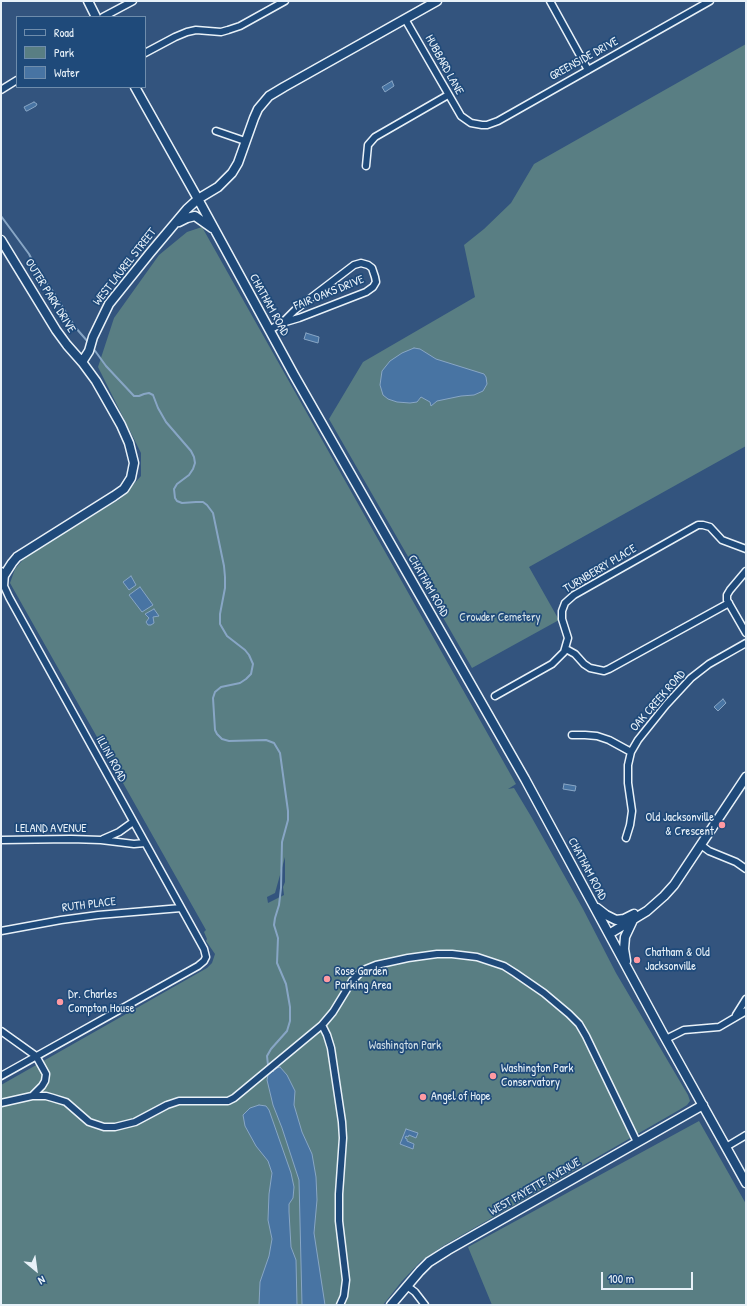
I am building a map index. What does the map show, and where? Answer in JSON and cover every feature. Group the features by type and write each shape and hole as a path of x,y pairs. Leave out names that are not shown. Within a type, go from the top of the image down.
{"street":[{"path":"88,1 96,16"},
{"path":"105,16 133,1"},
{"path":"146,52 187,32 196,30 221,32 240,26 285,1"},
{"name":"WEST LAUREL STREET","path":"82,362 109,304 173,225 198,199 218,187 229,176 238,163 258,109 269,96 437,1"},
{"path":"550,1 588,70"},
{"name":"GREENSIDE DRIVE","path":"466,121 471,124 482,126 492,123 710,1"},
{"name":"HUBBARD LANE","path":"405,19 460,116 466,121"},
{"path":"1,90 16,81"},
{"name":"CHATHAM ROAD","path":"136,88 269,330 525,779 746,1183"},
{"path":"366,166 368,145 375,137 448,95"},
{"path":"216,131 246,141"},
{"path":"173,225 193,216 214,229"},
{"name":"OUTER PARK DRIVE","path":"1,240 56,330 82,362"},
{"name":"FAIR OAKS DRIVE","path":"269,330 282,323 366,292 373,287 376,282 372,268 361,263 354,265 295,310 282,323"},
{"path":"3,572 18,557 124,489 131,478 134,463 127,437 98,385 82,362"},
{"name":"TURNBERRY PLACE","path":"566,649 568,638 562,619 562,611 565,603 570,598 698,525 707,526 722,540 746,549"},
{"path":"746,571 727,595 729,603 746,633"},
{"name":"ILLINI ROAD","path":"3,572 4,586 9,597 204,949 206,957 198,966 36,1056"},
{"path":"495,696 552,664 566,649 575,654 590,668 604,671 729,603"},
{"name":"OAK CREEK ROAD","path":"626,838 632,811 627,774 631,752 638,740 666,705 691,678 710,664 746,643"},
{"path":"572,735 597,736 610,740 631,752"},
{"path":"609,934 634,920 651,908 674,885 746,777"},
{"path":"101,840 119,832 133,822"},
{"name":"LELAND AVENUE","path":"1,840 55,838 101,840 134,844 145,843"},
{"path":"701,845 709,851 736,862 746,869"},
{"path":"592,902 606,915 613,919 620,920 630,916 655,898 664,896"},
{"name":"RUTH PLACE","path":"1,931 46,922 91,916 181,908"},
{"path":"626,965 624,942 629,928 634,920"},
{"path":"1,1103 32,1096 46,1096 66,1102 89,1122 104,1127 115,1127 135,1122 167,1105 179,1101 228,1101 234,1098 322,1025 339,1004 352,981 360,972 366,968 402,959 437,954 477,957 496,962 512,970 544,993 569,1014 579,1024 586,1036 637,1142"},
{"path":"736,1017 746,999"},
{"path":"666,1039 684,1030 719,1027 746,1011"},
{"path":"322,1025 327,1035 333,1060 342,1122 343,1138 339,1194 339,1221 346,1280 344,1296 340,1305"},
{"path":"1,1032 36,1056 46,1074 45,1081 42,1086 32,1096"},
{"path":"1,1076 36,1056"},
{"name":"WEST FAYETTE AVENUE","path":"391,1305 429,1262 637,1142 703,1106"},
{"path":"726,1147 746,1135"},
{"path":"407,1286 415,1292 425,1305"}],"green space":[{"name":"Crowder Cemetery","path":"746,44 746,446 529,567 559,620 472,668 329,419 363,362 475,297 464,245 484,229 511,203 534,164"},
{"name":"Washington Park","path":"202,227 516,784 508,789 514,788 532,818 583,909 616,973 688,1095 690,1101 679,1110 443,1246 421,1261 402,1281 383,1305 1,1305 1,1085 207,968 212,963 215,954 206,941 207,939 204,932 206,930 10,583 15,569 26,556 120,499 141,476 141,453 98,367 114,318 159,255 187,232","holes":["285,857 285,882 283,887 284,895 268,903 267,897 275,893"]},
{"path":"699,1121 746,1204 746,1305 492,1305 468,1247"}],"water":[{"path":"392,81 394,86 385,92 382,87"},
{"path":"34,102 37,104 36,106 26,111 24,107"},
{"path":"306,333 319,337 318,343 304,339"},
{"path":"414,348 420,349 436,359 484,374 487,384 483,391 474,395 437,401 431,406 430,402 421,397 417,402 410,403 397,402 388,399 383,395 380,385 382,371 390,361 402,353"},
{"path":"131,576 136,585 129,590 123,582"},
{"path":"140,587 153,605 142,612 129,595"},
{"path":"154,609 159,616 153,617 154,623 148,625 146,622 149,618 145,614"},
{"path":"723,699 726,703 718,711 714,707"},
{"path":"564,784 576,786 575,791 563,789"},
{"path":"280,1067 287,1075 295,1091 294,1105 302,1132 312,1154 316,1177 317,1200 314,1233 325,1305 302,1305 299,1180 273,1105 267,1080 268,1075"},
{"path":"259,1105 266,1106 269,1110 291,1173 294,1187 293,1198 289,1204 289,1212 291,1247 296,1260 297,1305 259,1305 260,1282 269,1256 272,1239 268,1220 269,1194 272,1173 268,1161 256,1146 245,1126 243,1115 250,1108"},
{"path":"406,1129 418,1133 416,1138 409,1135 405,1138 407,1141 414,1144 413,1149 400,1144"}],"waterway":[{"path":"1,216 29,254 38,272 52,290 75,327 89,343"},
{"path":"93,348 106,366 134,396 149,393 153,395 166,422 191,451 195,463 189,475 177,484 174,489 175,498 177,501 182,503 203,502 213,513 225,577 220,624 227,636 245,650 253,664 251,674 246,679 240,683 221,687 215,692 213,698 215,730 222,739 229,741 266,740 274,743 280,753 288,820 282,842 281,888 274,925 278,938 277,963 286,984 290,1007 290,1021 287,1031 271,1049 267,1056 268,1065 273,1071"}],"place":[{"name":"Old Jacksonville & Crescent","path":"722,825"},
{"name":"Chatham & Old Jacksonville","path":"637,960"},
{"name":"Rose Garden Parking Area","path":"327,979"},
{"name":"Dr. Charles Compton House","path":"60,1002"},
{"name":"Washington Park Conservatory","path":"493,1076"},
{"name":"Angel of Hope","path":"423,1097"}]}
